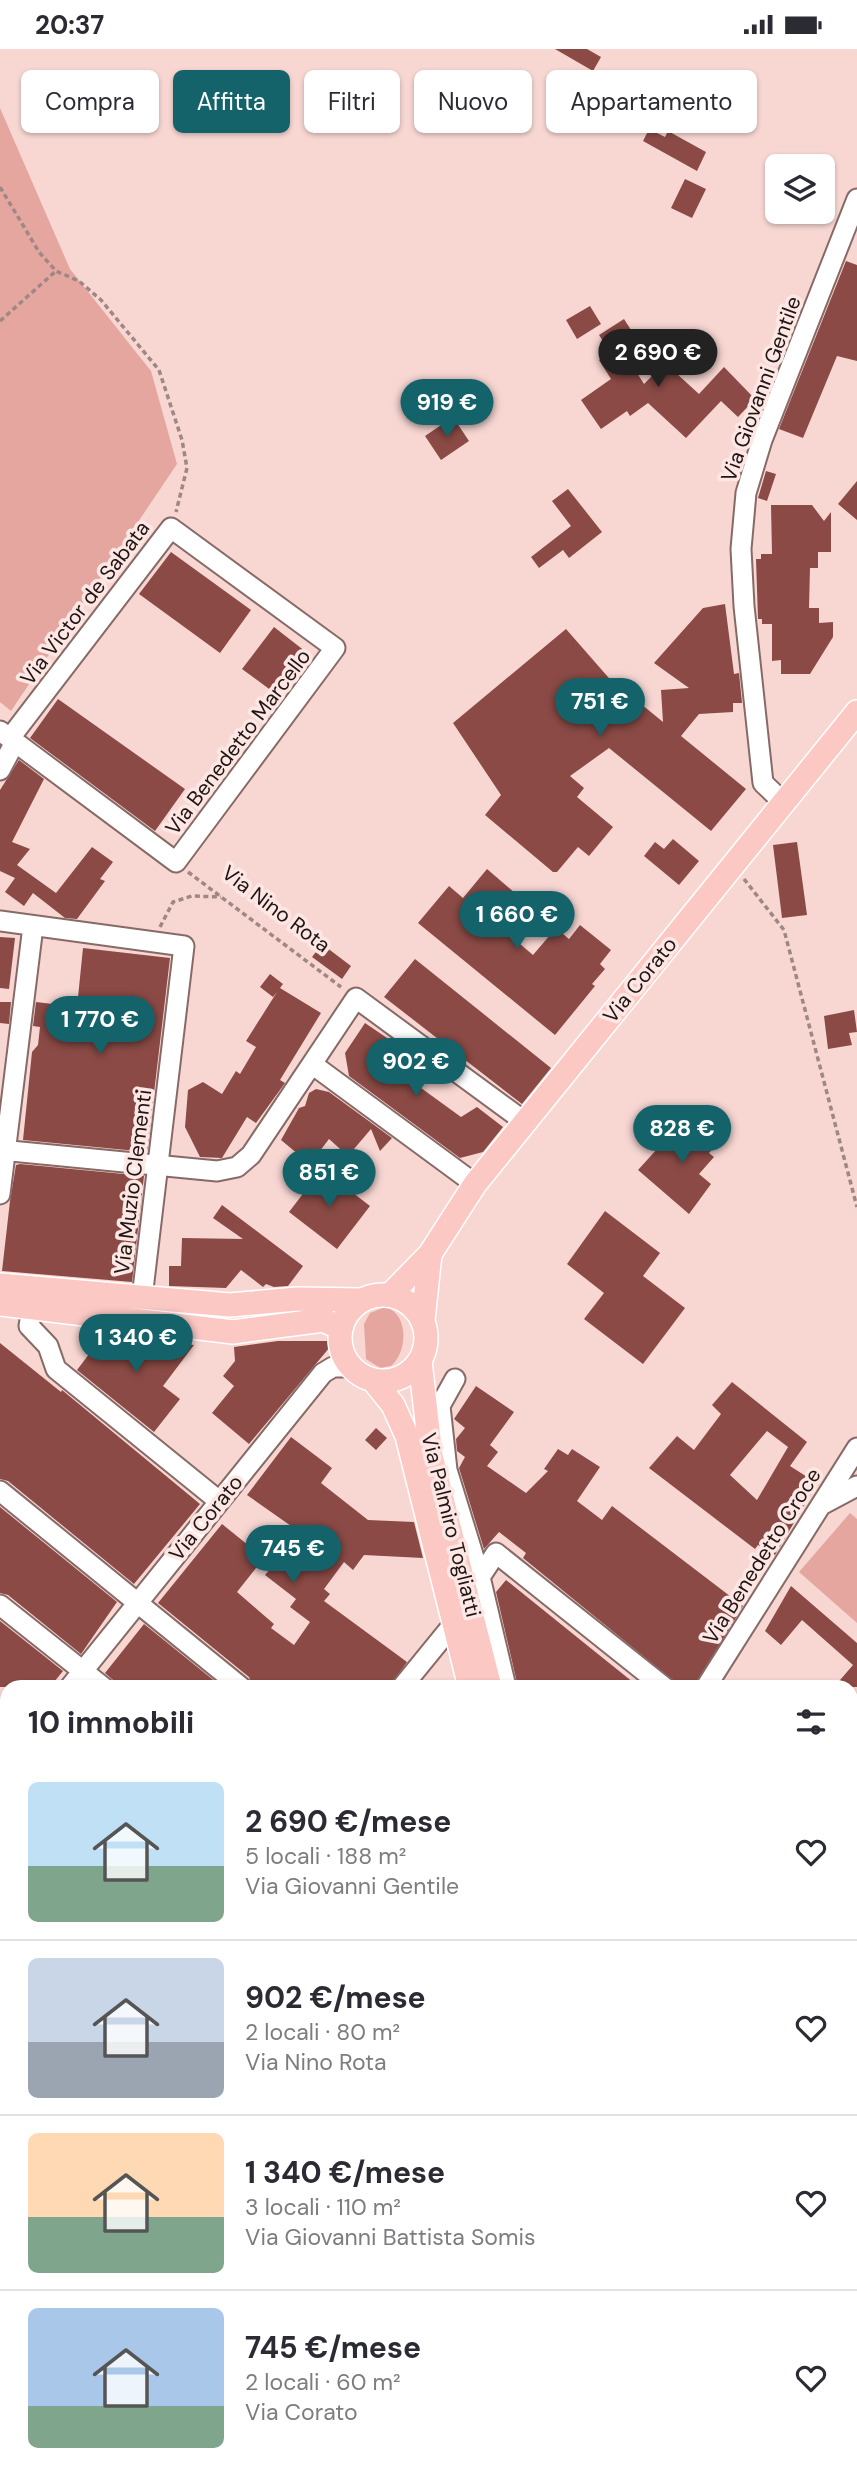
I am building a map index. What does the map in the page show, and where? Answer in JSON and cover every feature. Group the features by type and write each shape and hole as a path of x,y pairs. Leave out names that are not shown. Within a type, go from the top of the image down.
{"main road":[{"name":"Via Corato","path":"390,1295 430,1254 475,1184 857,712"},
{"name":"Via Corato","path":"419,1361 425,1348 423,1320 430,1254"},
{"path":"0,1285 229,1305 297,1299 362,1300 390,1295 404,1299 423,1320"},
{"path":"362,1300 345,1317 341,1328 340,1346 351,1367 373,1380 399,1378 419,1361"},
{"path":"0,1304 233,1332 323,1320 341,1328"},
{"name":"Via Palmiro Togliatti","path":"419,1361 432,1456 488,1680"},
{"name":"Via Palmiro Togliatti","path":"373,1380 393,1405 407,1436 468,1680"}],"street":[{"name":"Via Giovanni Gentile","path":"783,803 763,783 744,606 741,549 746,493 762,440 857,199"},
{"name":"Via Benedetto Marcello","path":"171,528 335,649 176,862"},
{"name":"Via Victor de Sabata","path":"0,770 9,737 171,528"},
{"path":"9,737 176,862"},
{"path":"0,921 156,942"},
{"path":"0,1194 3,1150 33,926"},
{"name":"Via Muzio Clementi","path":"142,1299 184,946 156,942"},
{"path":"3,1150 158,1168 217,1171 237,1167 251,1155 356,999 525,1122"},
{"path":"312,1064 475,1184"},
{"path":"32,1308 29,1326 48,1346 56,1369 219,1501"},
{"name":"Via Corato","path":"76,1680 323,1373 333,1367 351,1367"},
{"path":"455,1379 440,1406 447,1470 480,1577 504,1680"},
{"name":"Via Benedetto Croce","path":"710,1680 857,1448"},
{"path":"822,1505 857,1486"},
{"path":"0,1491 233,1680"},
{"path":"480,1577 496,1553 655,1680"},
{"path":"0,1605 94,1680"},
{"path":"408,1680 455,1622"}],"path":[{"path":"0,187 39,252 56,271 79,281 101,300 159,370 182,440 187,468 171,528"},
{"path":"0,321 56,271"},
{"name":"Via Nino Rota","path":"176,862 356,999"},
{"path":"732,866 784,930 857,1207"},
{"path":"156,942 162,922 173,902 192,895 222,897"}],"shaded area":[{"path":"0,108 70,269 151,371 177,464 11,711 0,702"},
{"path":"385,1307 393,1311 402,1325 403,1343 397,1360 391,1366 380,1368 366,1359 364,1324 370,1313"},
{"path":"850,1513 857,1519 857,1623 799,1572"}],"building":[{"path":"555,49 587,49 601,57 591,70"},
{"path":"647,133 657,133 665,137 667,133 672,133 706,152 697,171 643,141"},
{"path":"685,179 706,189 692,218 671,208"},
{"path":"846,261 857,265 857,361 837,356 803,438 779,429"},
{"path":"590,306 601,324 577,339 566,320"},
{"path":"624,319 638,341 623,351 644,384 665,363 699,394 724,367 755,399 738,417 721,401 686,438 648,403 630,416 627,411 601,429 581,400 611,379 599,360 610,352 599,335"},
{"path":"453,417 469,441 441,460 425,436"},
{"path":"766,471 776,474 767,501 758,498"},
{"path":"857,481 857,520 838,504"},
{"path":"568,489 602,532 569,558 563,550 539,568 531,557 571,526 552,501"},
{"path":"771,505 812,505 824,521 831,512 831,552 818,552 818,568 810,568 809,608 819,608 819,623 833,622 833,637 810,674 781,674 781,660 772,661 772,624 762,624 762,619 758,619 756,559 761,559 761,554 772,554"},
{"path":"171,552 251,610 220,653 139,594"},
{"path":"725,604 734,674 739,673 742,703 733,703 733,712 699,714 681,736 746,789 711,831 609,748 570,776 584,788 577,797 613,827 589,856 578,847 557,872 553,872 485,815 501,795 453,723 566,629 636,709 641,704 663,722 661,690 689,688 654,663 703,608"},
{"path":"274,627 310,655 280,697 242,669"},
{"path":"58,699 185,789 155,831 30,738"},
{"path":"19,760 44,779 12,842 30,849 17,865 56,893 92,847 113,862 100,879 105,881 77,919 65,918 33,893 24,906 5,892 15,878 0,871 0,790"},
{"path":"673,839 699,861 679,885 644,856 655,842 664,849"},
{"path":"797,842 807,915 782,918 773,845"},
{"path":"487,869 530,906 507,933 533,955 556,928 569,939 580,925 611,950 600,964 605,969 592,984 595,986 555,1035 418,923 449,886 463,898"},
{"path":"0,937 15,938 9,989 0,988"},
{"path":"322,944 351,966 342,979 312,957"},
{"path":"83,948 170,958 147,1152 23,1140 32,1052 38,1045 40,1027 33,1026 36,1002 77,1007"},
{"path":"415,959 551,1068 522,1104 384,997"},
{"path":"270,974 283,984 280,988 321,1013 280,1080 285,1083 256,1123 247,1117 222,1158 200,1157 185,1127 188,1090 203,1082 222,1094 236,1071 240,1074 256,1047 246,1041 277,992 273,997 260,987"},
{"path":"0,1002 11,1002 9,1024 0,1023"},
{"path":"854,1010 857,1032 849,1033 852,1045 828,1049 824,1016"},
{"path":"365,1023 390,1040 388,1064 461,1117 477,1107 503,1127 483,1152 460,1158 349,1076 345,1053"},
{"path":"316,1089 329,1092 392,1138 380,1151 371,1129 348,1156 329,1139 310,1164 281,1140 299,1108 305,1106 309,1093"},
{"path":"687,1116 718,1143 709,1153 714,1157 699,1174 711,1184 689,1214 638,1170"},
{"path":"16,1165 144,1176 132,1282 2,1271"},
{"path":"322,1169 370,1206 337,1249 289,1212"},
{"path":"222,1205 303,1266 288,1286 274,1287 266,1284 263,1287 241,1270 226,1288 169,1286 169,1266 181,1266 182,1238 243,1239 213,1218"},
{"path":"605,1211 660,1253 643,1276 685,1308 643,1364 584,1319 604,1293 567,1264"},
{"path":"105,1333 194,1345 163,1386 180,1399 154,1432 77,1370"},
{"path":"278,1341 335,1341 249,1444 212,1413 234,1386 223,1376 235,1361 234,1347"},
{"path":"0,1343 61,1392 62,1390 200,1504 134,1584 8,1481 0,1479"},
{"path":"732,1382 807,1442 790,1466 815,1482 810,1490 812,1492 775,1555 758,1545 755,1549 649,1468 677,1436 694,1450 721,1414 712,1405","holes":["767,1431 788,1447 757,1500 730,1475"]},
{"path":"476,1386 514,1412 490,1445 498,1452 487,1466 526,1493 548,1471 544,1469 558,1449 568,1455 572,1449 600,1467 577,1501 602,1520 612,1506 743,1606 698,1680 673,1680 523,1558 526,1553 499,1532 484,1549 459,1468 465,1457 457,1451 456,1439 465,1428 454,1419"},
{"path":"376,1428 387,1438 376,1450 365,1440"},
{"path":"291,1437 332,1468 321,1483 368,1520 414,1522 423,1558 364,1555 353,1570 344,1562 324,1589 330,1594 324,1601 407,1662 395,1680 250,1680 158,1603 222,1524 264,1558 237,1592 274,1624 271,1628 294,1645 310,1622 290,1607 296,1599 265,1575 301,1533 247,1495"},
{"path":"0,1507 117,1602 81,1654 8,1595 0,1593"},
{"path":"506,1580 630,1680 516,1680 496,1592"},
{"path":"791,1586 857,1643 857,1680 840,1680 853,1665 802,1620 781,1645 765,1631"},
{"path":"0,1621 63,1671 56,1680 0,1680"},
{"path":"144,1624 213,1680 113,1680 105,1673"}]}
